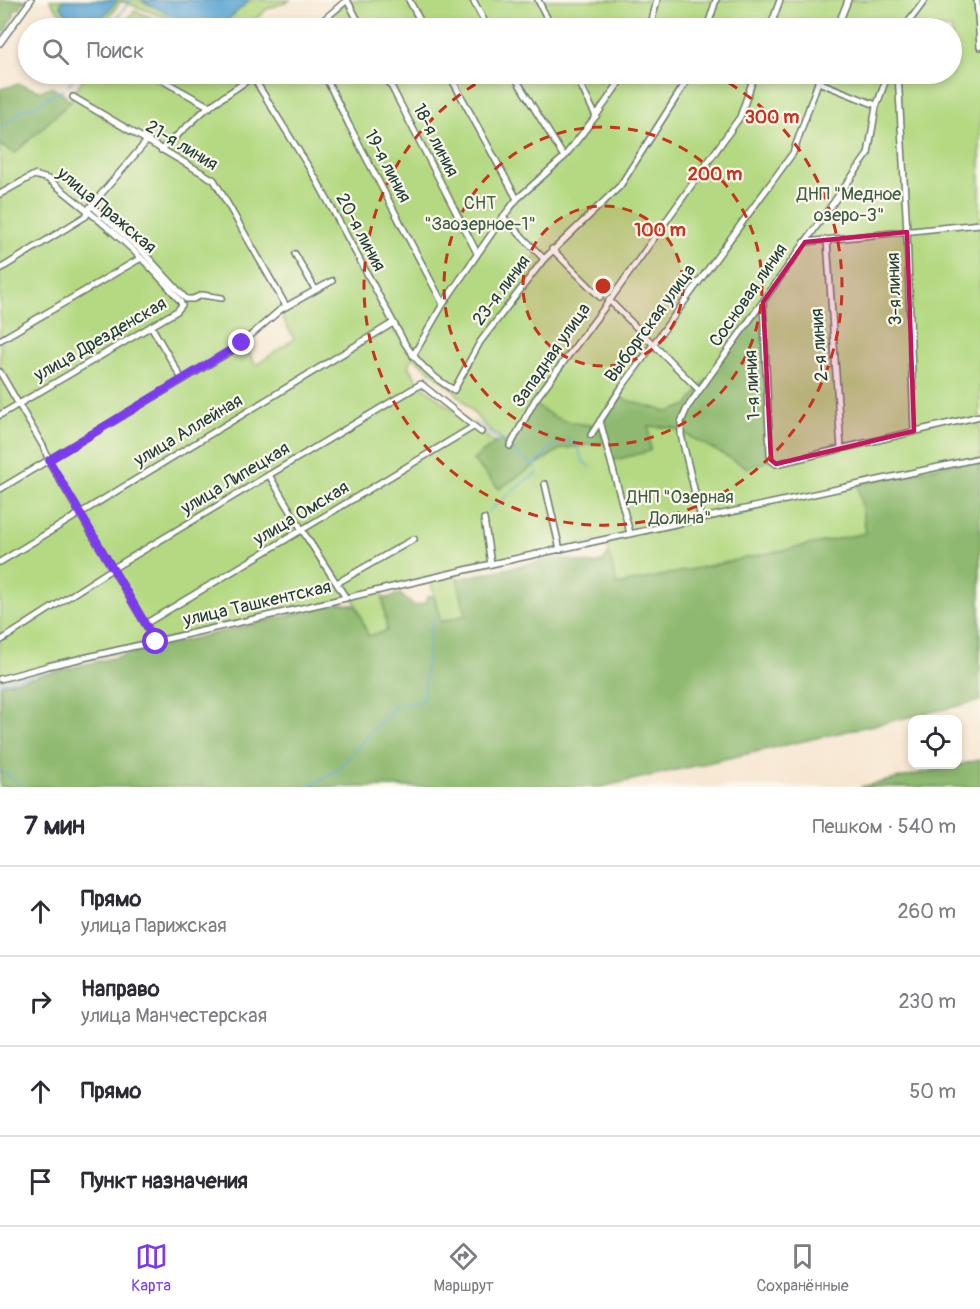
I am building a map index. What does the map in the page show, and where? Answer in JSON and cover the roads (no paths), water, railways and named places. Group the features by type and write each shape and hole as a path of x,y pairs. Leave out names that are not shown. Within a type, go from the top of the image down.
{"street":[{"path":"0,43 31,0"},
{"path":"326,18 347,0 357,18"},
{"path":"409,0 419,18"},
{"path":"473,0 483,18"},
{"path":"538,0 547,18"},
{"path":"652,18 657,0"},
{"path":"711,18 717,0"},
{"path":"774,18 780,0"},
{"path":"841,18 848,0"},
{"path":"911,18 925,0"},
{"path":"977,0 980,47"},
{"path":"169,84 210,107"},
{"path":"161,150 210,107 242,84"},
{"name":"20-я линия","path":"260,84 316,179 413,356 436,380 454,390"},
{"name":"19-я линия","path":"329,84 443,304"},
{"name":"18-я линия","path":"390,84 477,253"},
{"path":"454,84 517,199"},
{"path":"519,84 564,157"},
{"path":"580,84 596,116"},
{"path":"413,356 443,304 503,217 517,199 564,157 618,84"},
{"name":"23-я линия","path":"454,390 480,342 552,249 620,186 685,84"},
{"name":"Западная улица","path":"510,446 535,400 740,117 752,84"},
{"name":"Выборгская улица","path":"591,435 653,345 793,153 817,84"},
{"path":"823,84 876,105"},
{"name":"Сосновая линия","path":"701,518 681,435 681,422 699,390 868,154 876,105 884,84"},
{"name":"3-я линия","path":"899,84 907,232 914,431"},
{"name":"21-я линия","path":"73,97 214,180 286,306"},
{"path":"0,269 81,219 146,142"},
{"name":"улица Пражская","path":"0,194 28,177 38,175 48,179 90,208 159,275 182,305"},
{"path":"90,208 144,253 186,299 202,295 222,298"},
{"path":"503,217 544,259"},
{"path":"805,242 980,224"},
{"name":"2-я линия","path":"827,240 840,449"},
{"path":"552,249 600,297"},
{"path":"295,254 315,289"},
{"path":"0,340 141,258"},
{"path":"0,489 236,348 286,306 332,281"},
{"path":"609,300 699,390"},
{"name":"1-я линия","path":"763,302 771,460 776,464 840,449"},
{"name":"улица Дрезденская","path":"0,415 177,311 182,305"},
{"name":"улица Аллейная","path":"0,562 393,323"},
{"path":"152,326 182,379"},
{"path":"0,372 79,513 156,642"},
{"name":"улица Липецкая","path":"0,641 112,569 422,384 481,432"},
{"path":"840,449 980,416"},
{"path":"600,421 630,533"},
{"name":"улица Омская","path":"145,624 473,427"},
{"name":"улица Ташкентская","path":"0,679 490,564 980,458"},
{"path":"269,475 302,530 348,597"},
{"path":"545,484 560,550"},
{"path":"484,519 490,564"},
{"path":"337,583 414,539"}],"water":[{"path":"63,0 118,0 102,18 69,18 60,5"},
{"path":"140,0 250,0 230,18 175,17"}],"waterway":[{"path":"117,18 131,0"},
{"path":"0,128 18,115 22,109 35,106 64,90"},
{"path":"474,422 534,466"},
{"path":"488,512 518,486 538,473 536,464 547,451 557,444 575,443 584,462 590,467"},
{"path":"308,787 337,770 394,707 423,700 430,631 436,613"},
{"path":"0,683 46,671"},
{"path":"0,770 24,787"}],"park label":[{"name":"ДНП \"Медное озеро-3\"","path":"849,204"},
{"name":"СНТ \"Заозерное-1\"","path":"480,213"},
{"name":"ДНП \"Озерная Долина\"","path":"680,507"}]}
